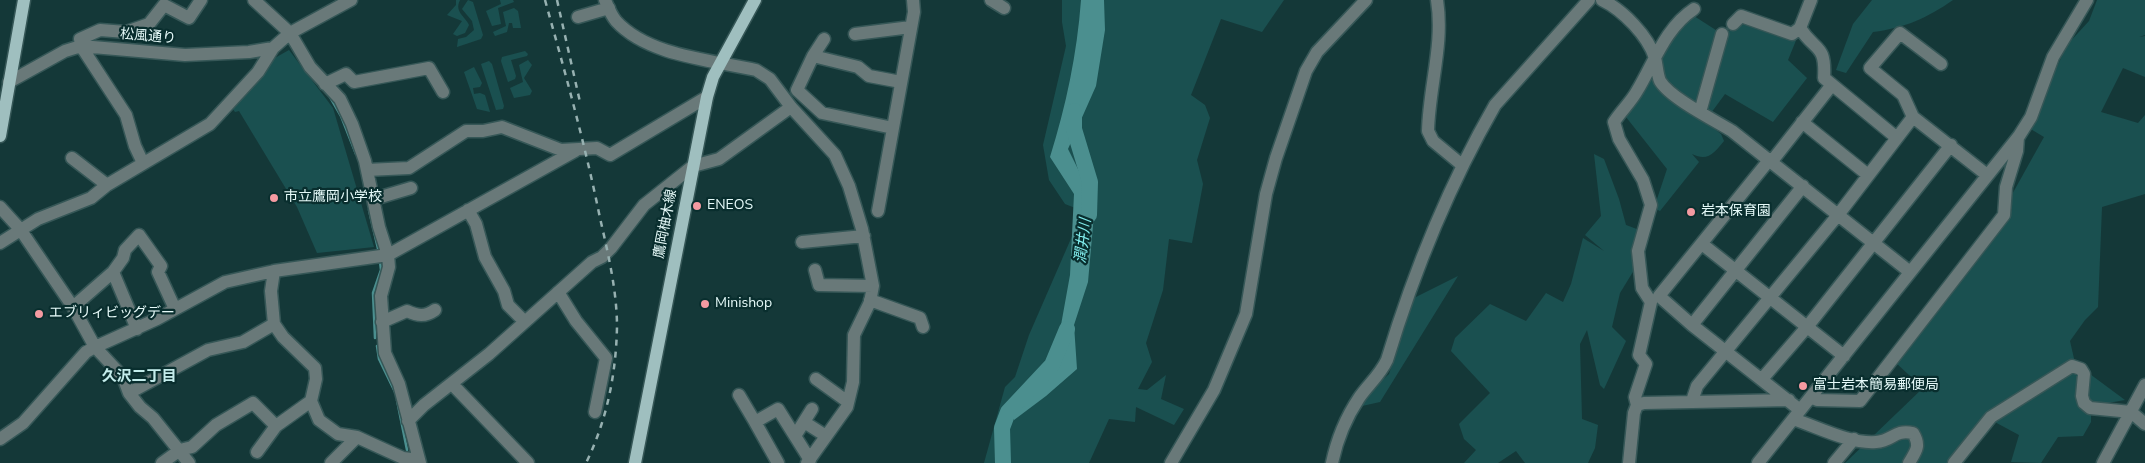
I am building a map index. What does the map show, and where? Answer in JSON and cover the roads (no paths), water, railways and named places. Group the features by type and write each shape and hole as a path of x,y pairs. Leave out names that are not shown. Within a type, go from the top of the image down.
{"main road":[{"path":"0,136 6,85 24,0"},
{"name":"鷹岡柚木線","path":"635,463 708,96 721,62 754,0"}],"street":[{"path":"143,163 135,146 126,115 81,46 80,39 100,30 126,32 148,24 164,5 189,18 201,0"},
{"path":"254,0 282,39 340,99 352,124 374,199 382,256 389,267 381,296 385,353 399,384 419,462 404,458 357,437 338,434 319,420 311,401 316,379 314,368 283,337 274,324 271,291 274,271"},
{"name":"松風通り","path":"6,85 65,51 81,46 185,55 250,52 282,39 351,0"},
{"path":"878,211 914,12 913,0"},
{"path":"990,0 1004,8"},
{"path":"1171,463 1214,390 1246,314 1266,194 1276,158 1306,71 1317,52 1366,0"},
{"path":"1436,0 1439,16 1438,45 1428,131 1433,140 1462,165"},
{"path":"1332,463 1340,429 1359,398 1387,360 1420,258 1462,165 1495,105 1589,0"},
{"path":"1602,0 1622,13 1648,43 1655,57 1660,80 1668,90 1732,131 1771,160 1910,272"},
{"path":"1734,24 1741,16 1792,34 1800,28 1811,0"},
{"path":"1758,463 2018,136 2031,117 2053,57 2087,0"},
{"path":"578,17 607,4 615,19 632,35 657,48 756,70 770,79 791,107 835,155 849,186 864,236 873,286 870,300 854,335 853,382 847,407 808,461 778,409 755,422"},
{"path":"1628,463 1634,413 1637,405 1636,397 1646,364 1639,355 1651,302 1642,288 1638,251 1651,205 1643,180 1619,139 1614,122 1637,92 1655,57 1675,26 1694,9"},
{"path":"855,34 911,27"},
{"path":"1800,28 1821,50 1825,61 1824,78 1831,86 1897,138"},
{"path":"1941,64 1900,33 1870,68 1903,95 1913,117 1987,174"},
{"path":"1700,112 1722,34"},
{"path":"0,243 38,219 91,198 107,185 210,124 258,72 282,39"},
{"path":"824,40 813,56 797,90 822,113 893,128"},
{"path":"813,56 858,67 869,76 901,82"},
{"path":"325,84 346,74 354,82 429,68 444,92"},
{"path":"1831,86 1659,296 1692,325 1788,400 1797,415 1854,439 1877,442 1902,431 1913,433 1918,442 1917,450 1909,463"},
{"path":"367,170 409,168 466,131 483,131 502,127 532,138 548,147 575,151 598,148 610,154 708,96"},
{"path":"408,421 424,405 452,384 592,262 611,248 644,205 693,166 719,159 791,107"},
{"path":"1692,401 1698,386 1838,214 1913,117"},
{"path":"1802,122 1868,175"},
{"path":"1811,397 1817,400 1860,401 2004,216 2006,187 2017,151 2018,136"},
{"path":"1762,379 1807,327 1951,145"},
{"path":"0,439 23,423 86,352 95,346 137,329 226,282 274,271 382,256 575,151"},
{"path":"72,158 107,185"},
{"path":"1692,325 1803,186"},
{"path":"374,199 411,188"},
{"path":"0,207 20,230 73,307 95,346 123,377 129,392 180,450 189,463"},
{"path":"468,210 476,224 484,256 504,291 508,305 525,322"},
{"path":"73,307 113,272 123,258 125,250 139,235 161,266 158,272 175,309"},
{"path":"802,242 864,236"},
{"path":"1702,244 1844,356"},
{"path":"815,270 820,285 873,286"},
{"path":"113,272 137,329"},
{"path":"558,292 576,321 606,358 595,412"},
{"path":"870,300 920,318 923,327"},
{"path":"382,322 407,311 416,316 428,315 435,310"},
{"path":"129,392 208,350 243,342 274,324"},
{"path":"1954,463 1991,417 2072,366 2081,369 2084,374 2082,396 2084,403 2090,408 2131,412 2145,424"},
{"path":"816,379 848,402"},
{"path":"452,384 528,463"},
{"path":"2103,463 2145,386"},
{"path":"739,395 778,463"},
{"path":"1637,405 1692,401 1788,400"},
{"path":"257,452 276,426 311,401"},
{"path":"162,463 180,450 192,447 216,425 252,403 276,426"},
{"path":"795,436 812,409"},
{"path":"804,422 826,436"},
{"path":"331,463 357,437"},
{"path":"1834,463 1854,439"}],"water":[{"path":"1081,0 1104,0 1105,30 1096,86 1068,149 1095,203 1088,282 1074,325 1077,369 1014,420 1013,396 1057,364 1061,325 1070,275 1074,194 1050,157 1070,80"}],"waterway":[{"path":"330,97 341,116 356,154"},
{"name":"潤井川","path":"1074,111 1074,129 1090,182 1089,215"},
{"path":"369,210 379,253"},
{"path":"375,338 373,293 381,270 380,261"},
{"name":"潤井川","path":"1003,463 1002,428 1008,412 1052,365 1067,329"},
{"path":"377,346 379,359 395,392"},
{"path":"397,400 407,450"}],"railway":[{"path":"545,0 588,163 614,286 617,327 615,362 605,413 586,463"},
{"path":"557,0 580,102"}],"place":[{"name":"市立鷹岡小学校","path":"274,198"},
{"name":"ENEOS","path":"697,206"},
{"name":"岩本保育園","path":"1691,212"},
{"name":"Minishop","path":"705,304"},
{"name":"エブリィビッグデー","path":"39,314"},
{"name":"富士岩本簡易郵便局","path":"1803,386"}],"district":[{"name":"久沢二丁目","path":"139,377"}]}
